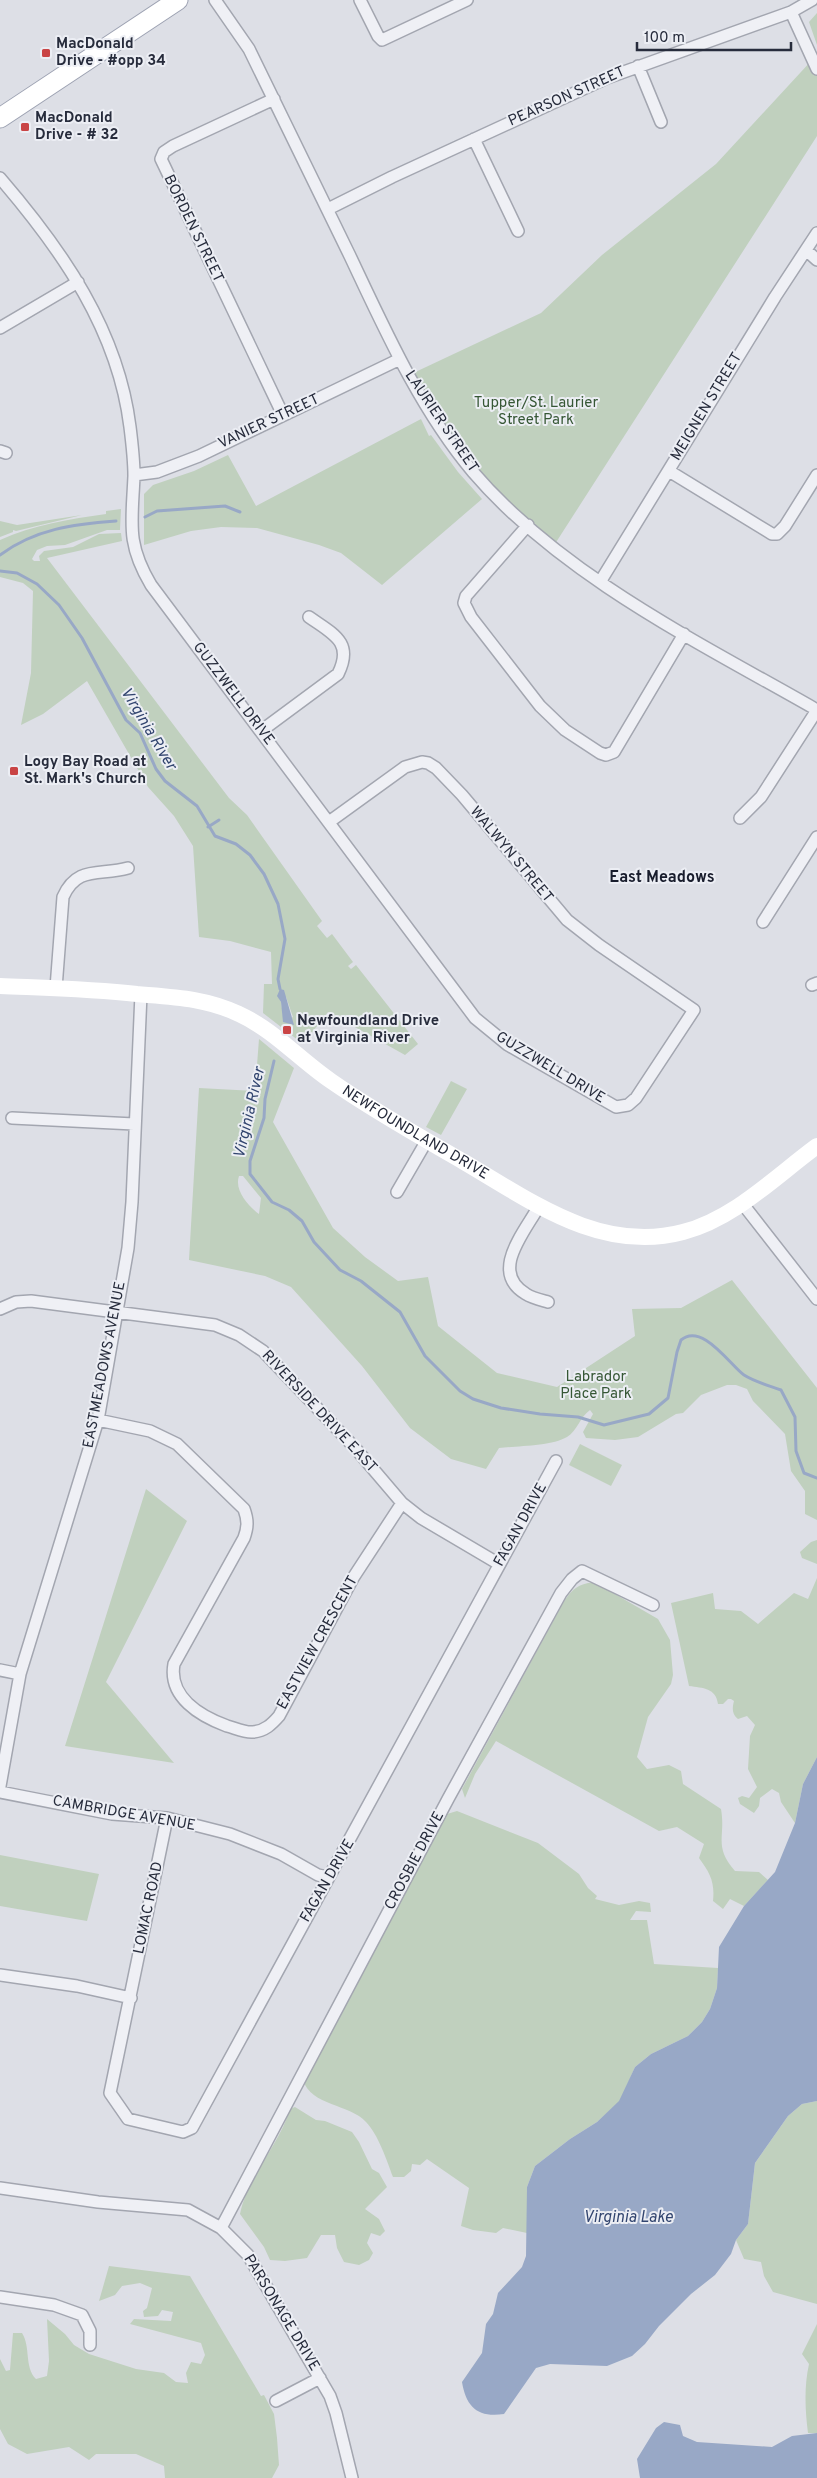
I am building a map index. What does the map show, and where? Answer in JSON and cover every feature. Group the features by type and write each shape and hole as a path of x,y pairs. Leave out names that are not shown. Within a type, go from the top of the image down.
{"main road":[{"path":"0,118 178,0"}],"street":[{"name":"LAURIER STREET","path":"215,0 249,49 400,359 462,458 491,491 528,525 568,559 600,582 684,634 817,710"},
{"path":"360,0 378,36 382,40 467,0"},
{"name":"PEARSON STREET","path":"328,210 572,94 638,66 791,12 812,0"},
{"path":"791,12 817,69"},
{"path":"638,66 661,122"},
{"name":"BORDEN STREET","path":"274,99 173,146 164,152 161,160 283,415"},
{"path":"474,139 518,231"},
{"name":"GUZZWELL DRIVE","path":"0,178 35,218 78,282 99,321 117,369 130,425 134,475 131,536 141,568 164,603 466,1007 486,1029 508,1045 604,1101 616,1107 628,1105"},
{"name":"MEIGNEN STREET","path":"600,582 817,233"},
{"path":"806,250 817,260"},
{"path":"0,328 78,282"},
{"name":"VANIER STREET","path":"134,475 157,472 178,464 400,359"},
{"path":"668,471 772,534 777,534 785,526 817,475"},
{"path":"528,525 466,596 464,603 471,616 540,706 565,730 600,754 606,755 614,752 684,634"},
{"path":"261,731 338,674 344,660 344,647 334,634 309,617"},
{"path":"740,818 761,797 817,710"},
{"name":"WALWYN STREET","path":"329,822 405,766 422,762 428,763 436,768 462,795 567,920 599,945 694,1010 642,1090 628,1105"},
{"path":"763,922 817,837"},
{"path":"56,988 63,897 69,883 78,876 90,873 111,873 128,868"},
{"name":"NEWFOUNDLAND DRIVE","path":"0,986 141,994 198,1000 241,1014 261,1025 307,1064 352,1096 426,1142 539,1206 588,1228 619,1235 651,1236 685,1232 710,1222 742,1203 817,1146"},
{"name":"EASTMEADOWS AVENUE","path":"0,1786 20,1674 98,1420 128,1248 141,994"},
{"path":"12,1118 134,1124"},
{"path":"397,1192 426,1142"},
{"path":"742,1203 816,1295"},
{"path":"539,1206 514,1249 508,1266 510,1280 526,1295 548,1302"},
{"name":"RIVERSIDE DRIVE EAST","path":"0,1309 16,1302 31,1301 215,1325 249,1340 264,1351 336,1427 402,1503 421,1518 499,1564"},
{"name":"EASTVIEW CRESCENT","path":"98,1420 150,1431 177,1444 244,1509 248,1519 248,1528 244,1538 174,1664 172,1675 177,1690 190,1706 214,1721 239,1730 252,1732 262,1730 272,1724 279,1716 353,1578 402,1503"},
{"name":"FAGAN DRIVE","path":"131,1998 110,2093 128,2119 184,2132 192,2128 328,1878 346,1851 556,1461"},
{"name":"CROSBIE DRIVE","path":"221,2228 443,1807 562,1593 572,1579 582,1570 653,1606"},
{"path":"0,1670 20,1674"},
{"name":"CAMBRIDGE AVENUE","path":"0,1792 112,1814 167,1818 254,1842 318,1875 328,1878"},
{"name":"LOMAC ROAD","path":"131,1998 167,1818"},
{"path":"0,1975 62,1984 131,1998"},
{"name":"PARSONAGE DRIVE","path":"0,2188 98,2202 188,2210 221,2228 248,2255 320,2378 336,2413 352,2478"},
{"path":"0,2297 54,2305 82,2315 90,2331 90,2345"},
{"path":"276,2401 320,2378"}],"green space":[{"path":"817,13 817,45 809,22"},
{"name":"Tupper/St. Laurier Street Park","path":"812,60 817,67 817,136 553,547 491,491 409,375 541,313 602,255 716,164"},
{"path":"421,419 429,436 431,435 458,472 482,499 382,585 341,553 257,528 221,527 191,531 144,545 144,494 153,485 194,471 228,455 256,506"},
{"path":"121,509 120,530 107,530 65,545 47,546 37,550 32,559 40,561 39,556 44,551 73,547 99,534 121,533 122,541 47,558 229,798 247,815 322,921 317,926 327,938 332,934 353,962 348,966 351,969 356,965 418,1044 405,1055 328,1012 303,1044 263,1013 264,984 272,984 271,952 230,941 199,937 193,846 174,816 148,787 87,681 43,714 21,725 31,673 33,591 23,583 0,577 0,540 39,526 106,514 106,511","holes":["278,996 286,997 293,1017 284,1022 281,1002"]},
{"path":"82,515 16,531 13,530 13,532 0,537 0,521 17,525"},
{"name":"Labrador Place Park","path":"259,1039 294,1068 273,1122 333,1228 365,1257 398,1281 428,1277 438,1326 497,1373 557,1387 635,1336 632,1309 681,1308 732,1280 817,1388 817,1520 805,1514 805,1491 791,1471 785,1434 753,1401 747,1389 736,1385 727,1385 701,1395 683,1413 676,1414 638,1437 615,1440 586,1438 583,1432 593,1414 590,1410 567,1437 544,1444 499,1448 486,1469 451,1459 410,1428 362,1366 291,1287 265,1276 189,1260 199,1088 255,1091","holes":["239,1176 243,1176 261,1198 259,1214 240,1192 238,1181"]},
{"path":"451,1081 467,1089 441,1135 426,1127"},
{"path":"580,1444 622,1465 611,1486 569,1465"},
{"path":"146,1489 187,1521 106,1682 174,1763 65,1746"},
{"path":"817,1540 817,1564 802,1558 800,1552 811,1542"},
{"path":"817,1578 817,1757 803,1784 795,1823 781,1802 779,1793 772,1789 760,1798 759,1806 754,1813 740,1804 738,1798 742,1796 749,1798 757,1787 748,1769 750,1736 755,1725 747,1716 738,1719 736,1717 733,1711 734,1701 731,1699 728,1699 723,1704 718,1704 712,1692 704,1688 689,1686 671,1603 713,1593 715,1609 741,1611 758,1624 794,1593 808,1599"},
{"path":"588,1583 596,1583 658,1619 670,1640 673,1675 671,1684 648,1717 637,1757 647,1769 669,1765 681,1771 683,1784 721,1809 722,1848 728,1862 735,1871 759,1872 768,1880 744,1906 730,1899 723,1909 713,1901 711,1878 699,1858 704,1844 677,1827 659,1831 496,1741 475,1774 465,1798 462,1789 563,1603 573,1590"},
{"path":"457,1811 538,1843 579,1874 588,1888 597,1896 595,1899 619,1905 639,1901 650,1903 651,1912 636,1911 630,1920 647,1920 654,1964 718,1968 717,1988 710,2009 702,2022 688,2036 651,2054 635,2067 620,2101 597,2122 570,2139 535,2166 527,2187 527,2233 503,2228 496,2233 473,2230 461,2226 469,2188 427,2159 420,2165 412,2164 411,2171 404,2177 393,2177 378,2140 366,2122 359,2116 314,2095 307,2089 303,2080 447,1814"},
{"path":"0,1855 99,1874 87,1921 0,1906"},
{"path":"817,2101 817,2304 773,2292 764,2276 761,2262 744,2259 736,2240 748,2224 755,2163 788,2116 802,2104"},
{"path":"295,2107 316,2120 325,2121 352,2132 372,2169 379,2173 387,2187 365,2209 379,2219 385,2231 380,2236 371,2233 367,2243 373,2253 369,2260 359,2265 344,2262 337,2248 335,2235 321,2235 307,2258 285,2261 270,2260 264,2247 240,2214 256,2173 279,2136 290,2109"},
{"path":"109,2266 190,2276 261,2396 264,2395 274,2414 279,2465 272,2478 165,2478 164,2466 136,2454 96,2454 89,2460 69,2447 27,2454 8,2444 0,2429 0,2359 6,2371 10,2370 13,2333 22,2333 25,2339 30,2369 36,2379 47,2376 49,2361 47,2319 65,2334 74,2345 89,2354 136,2369 164,2373 176,2382 188,2383 186,2373 191,2362 201,2364 205,2355 201,2343 130,2324 134,2319 171,2321 173,2312 162,2310 158,2316 144,2317 143,2311 147,2308 152,2288 140,2283 122,2286 115,2295 99,2301"},
{"path":"817,2324 817,2433 808,2433 806,2381 809,2364 802,2354"}],"water":[{"path":"280,989 284,990 294,1025 283,1022 281,1002 277,996"},
{"name":"Virginia Lake","path":"817,1757 817,2101 802,2104 788,2116 755,2163 748,2224 736,2240 731,2254 715,2275 691,2294 632,2356 607,2366 550,2364 536,2368 504,2414 495,2415 480,2412 470,2404 462,2382 482,2353 486,2324 493,2314 498,2293 522,2267 526,2256 527,2187 535,2166 570,2139 597,2122 619,2101 635,2067 651,2054 688,2036 702,2022 710,2009 717,1988 719,1947 744,1906 775,1872 795,1823 803,1784"},
{"path":"664,2422 680,2425 683,2436 697,2442 772,2447 792,2436 817,2433 817,2478 640,2478 637,2459 656,2428"}],"waterway":[{"path":"145,517 157,511 225,506 240,512"},
{"path":"0,555 27,539 55,529 116,521"},
{"name":"Virginia River","path":"0,571 17,573 37,584 59,605 82,638 126,720 140,733 156,769 165,781 197,806 215,836 236,844 250,855 264,874 278,904 285,939 278,979 280,989"},
{"path":"208,827 219,820"},
{"name":"Virginia River","path":"274,1061 265,1099 264,1118 250,1161 250,1174 272,1202 289,1210 302,1221 314,1242 340,1270 361,1281 400,1312 425,1356 460,1391 473,1399 501,1408 578,1417 604,1425 649,1414 668,1398 681,1340 689,1336 698,1336 715,1347 744,1375 781,1390 795,1417 796,1451 804,1473 817,1478"}],"place":[{"name":"MacDonald Drive - #opp 34","path":"46,53"},
{"name":"MacDonald Drive - # 32","path":"25,127"},
{"name":"Logy Bay Road at St. Mark's Church","path":"14,771"},
{"name":"Newfoundland Drive at Virginia River","path":"287,1030"}],"district":[{"name":"East Meadows","path":"662,878"}]}
